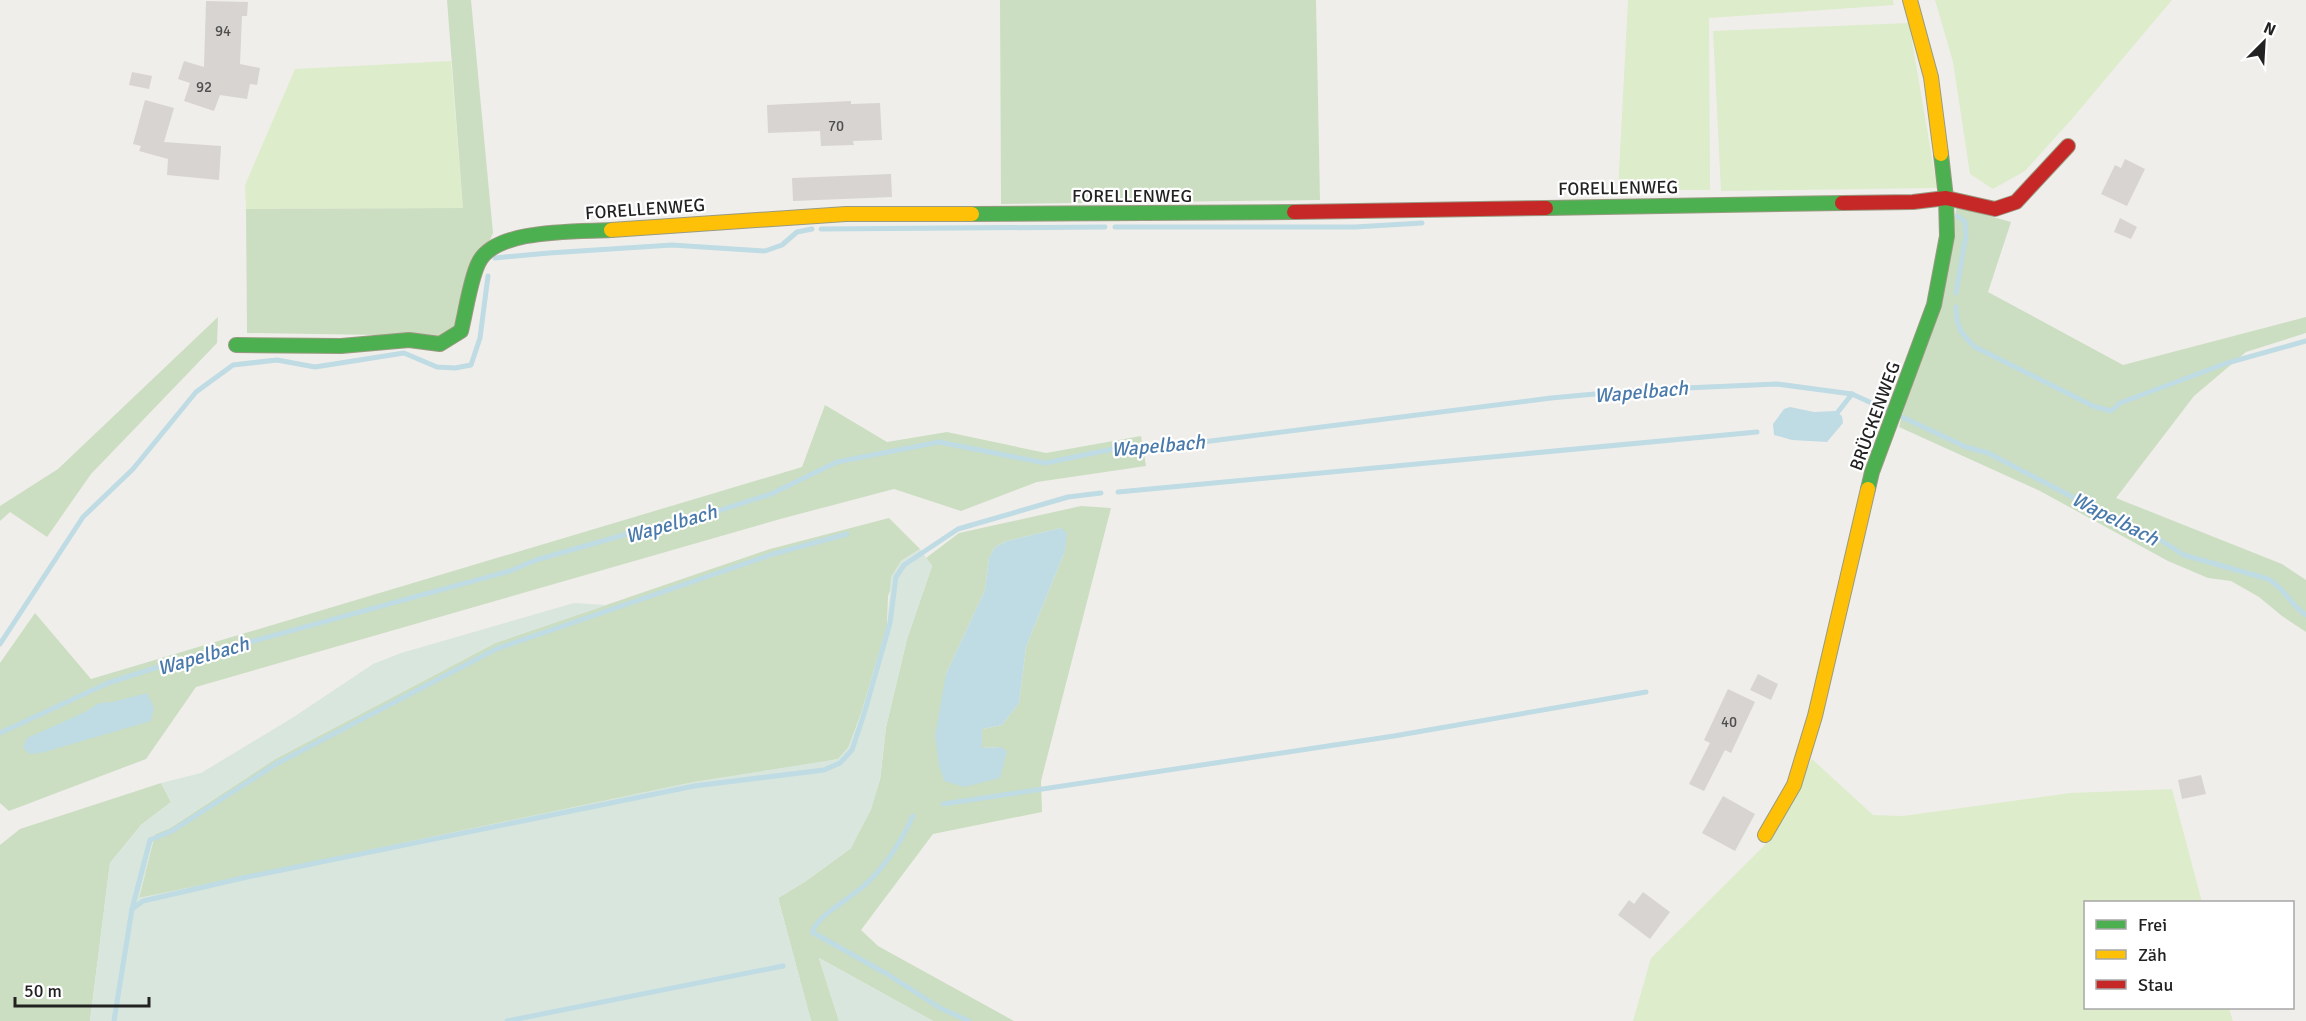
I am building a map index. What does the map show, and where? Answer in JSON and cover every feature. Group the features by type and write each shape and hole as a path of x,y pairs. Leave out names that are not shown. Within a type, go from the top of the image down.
{"street":[{"name":"BRÜCKENWEG","path":"1765,835 1794,785 1815,716 1872,472 1934,305 1947,236 1946,198 1931,77 1910,0"},
{"name":"FORELLENWEG","path":"236,345 341,346 409,340 440,344 461,331 478,262 495,245 519,236 846,214 1225,213 1913,202 1946,198 1995,209 2016,202 2068,146"}],"green space":[{"path":"447,0 471,0 493,233 453,328 439,336 247,333 246,209 463,208"},
{"path":"1000,0 1316,0 1320,200 1001,204"},
{"path":"1628,0 1893,0 1894,5 1709,18 1710,190 1618,190"},
{"path":"1935,0 2172,0 2025,171 1993,189 1970,174 1953,62"},
{"path":"1909,23 1937,188 1721,191 1713,31"},
{"path":"451,61 463,208 246,209 245,185 295,69"},
{"path":"1957,207 2011,222 1988,292 2123,365 2306,317 2306,333 2246,352 2194,396 2116,498 2282,564 2306,580 2306,632 2259,597 2231,581 2208,578 2168,561 2040,491 1899,427"},
{"path":"218,317 217,343 91,474 47,537 10,512 0,521 0,506 58,469"},
{"path":"825,405 887,442 947,432 1046,453 1141,436 1146,466 1037,482 961,511 894,489 784,518 196,687 146,759 9,811 0,803 0,663 35,613 91,679 802,467"},
{"path":"1081,506 1111,508 1041,781 1042,812 933,834 861,930 878,946 1014,1021 933,1021 819,958 839,1021 811,1021 778,898 851,848 880,780 886,727 907,639 932,566 926,558 959,533","holes":["1061,528 1065,551 1026,647 1019,703 1002,725 982,729 982,748 1001,747 939,765 946,674 985,590 989,558 995,547 1007,541"]},
{"path":"889,518 920,549 901,561 888,596 887,626 861,714 848,748 838,759 139,898 155,834 170,828 275,759 495,643 770,549"},
{"path":"1812,759 1873,815 1903,816 2070,793 2172,789 2202,901 2084,901 2084,1009 2229,1009 2233,1021 1633,1021 1651,958 1766,844"},
{"path":"161,783 171,802 141,825 110,863 90,1021 0,1021 0,845 20,829"}],"shaded area":[{"path":"920,549 932,566 907,639 886,727 880,780 871,810 851,848 778,898 811,1021 90,1021 110,863 141,825 171,802 161,783 201,773 292,718 373,664 401,653 574,603 607,605 495,643 275,759 170,828 155,834 139,898 693,782 838,759 848,748 861,714 887,626 891,577 901,561"},
{"path":"819,958 933,1021 839,1021"}],"water":[{"path":"1790,407 1814,412 1835,411 1842,416 1843,423 1827,442 1792,440 1774,435 1773,424 1784,409"},
{"path":"1061,528 1067,533 1065,551 1026,647 1019,703 1002,725 982,729 982,748 1001,747 1007,751 1000,778 964,787 944,781 935,736 946,674 985,590 989,558 995,547 1007,541"},
{"path":"147,693 154,708 151,721 41,753 29,754 23,747 27,738 85,712 99,703"}],"building":[{"path":"206,1 248,2 247,16 242,16 240,64 260,68 257,85 250,84 247,99 220,95 214,111 184,101 190,83 178,79 184,61 204,67"},
{"path":"132,72 152,76 149,89 129,85"},
{"path":"145,100 174,108 164,142 221,146 219,180 167,175 168,159 139,151 141,146 133,144"},
{"path":"851,101 851,104 880,103 882,140 853,141 854,145 821,146 820,131 768,133 767,105"},
{"path":"2125,159 2145,169 2127,206 2101,194 2115,165 2121,168"},
{"path":"891,174 892,197 793,201 792,178"},
{"path":"2120,218 2137,227 2131,239 2114,232"},
{"path":"1758,674 1778,684 1771,700 1750,690"},
{"path":"1728,689 1755,702 1731,753 1725,750 1704,791 1689,784 1710,743 1704,740"},
{"path":"2201,775 2206,794 2182,799 2178,780"},
{"path":"1723,796 1755,814 1735,851 1702,833"},
{"path":"1643,892 1670,912 1650,939 1618,915 1629,900 1634,904"}],"waterway":[{"path":"1956,293 1966,235 1965,222 1958,216"},
{"path":"1115,227 1355,227 1422,223"},
{"path":"821,229 1105,227"},
{"path":"495,258 672,245 765,251 782,245 797,232 812,229"},
{"path":"0,644 83,517 133,469 196,392 233,365 277,360 315,367 404,353 437,367 455,368 471,365 480,338 488,276"},
{"path":"1956,307 1960,330 1975,347 2093,406 2111,411 2120,403 2227,363 2306,341"},
{"name":"Wapelbach","path":"0,733 108,683 158,667 510,571 536,560 634,532 680,523 771,494 837,462 939,442 1045,463 1118,448 1171,446 1551,398 1639,390 1777,384 1852,394 1887,410"},
{"path":"1834,417 1852,394"},
{"name":"Wapelbach","path":"1900,416 1966,447 1988,453 2132,528 2157,538 2184,555 2268,579 2306,615"},
{"path":"1118,492 1757,432"},
{"path":"132,909 143,901 247,877 694,786 824,770 840,763 852,750 890,623 896,577 904,565 958,529 1068,497 1101,493"},
{"path":"114,1021 132,909 150,840 172,831 276,764 496,649 773,554 847,534"},
{"path":"943,804 1394,736 1646,692"},
{"path":"913,816 881,869 859,890 821,919 812,932 887,974 940,1008 969,1021"},
{"path":"507,1021 783,966"}],"traffic: fast":[{"path":"1868,489 1872,472 1934,305 1947,236 1941,154"},
{"path":"1546,208 1842,203"},
{"path":"972,214 1294,212"},
{"path":"236,345 341,346 409,340 440,344 461,331 475,271 487,252 500,244 537,234 611,230"}],"traffic: slow":[{"path":"1910,0 1931,77 1941,154"},
{"path":"611,230 846,214 972,214"},
{"path":"1765,835 1794,785 1815,716 1868,489"}],"traffic: jam":[{"path":"1842,203 1913,202 1946,198 1995,209 2016,202 2068,146"},
{"path":"1294,212 1546,208"}]}
